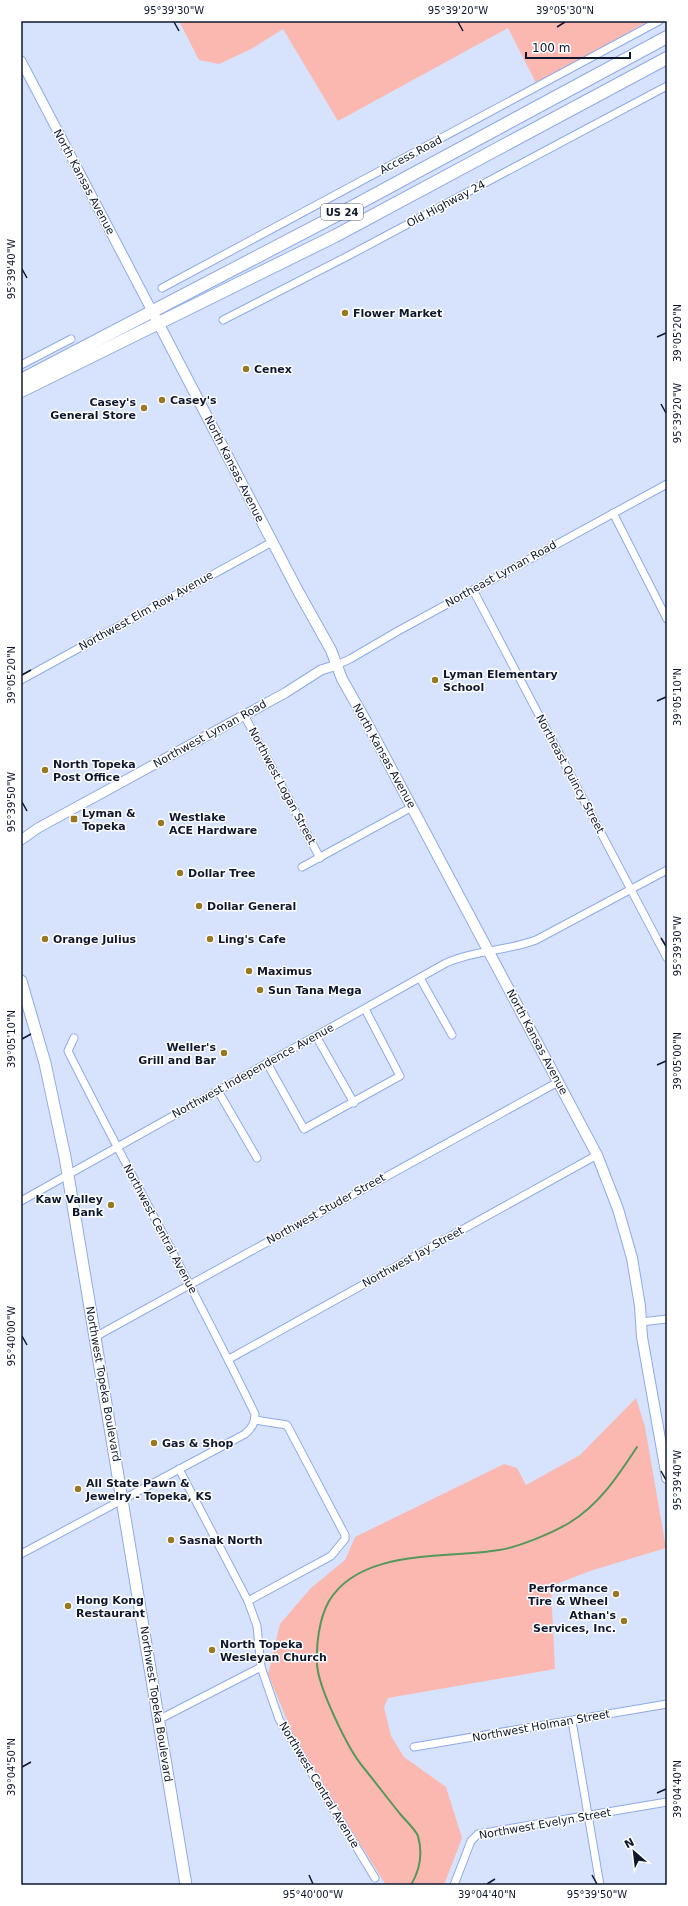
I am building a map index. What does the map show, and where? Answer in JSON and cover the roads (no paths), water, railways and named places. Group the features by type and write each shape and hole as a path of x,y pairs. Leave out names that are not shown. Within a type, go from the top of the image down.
{"highway":[{"name":"US 24","path":"21,380 339,214 667,37"},
{"name":"US 24","path":"21,391 380,212 667,58"}],"main road":[{"name":"North Kansas Avenue","path":"152,311 272,542 331,650 342,678 597,1155 618,1209 632,1258 642,1337 667,1478"},
{"name":"Northwest Topeka Boulevard","path":"21,981 45,1063 68,1175 186,1885"}],"street":[{"name":"Access Road","path":"162,288 659,21"},
{"name":"North Kansas Avenue","path":"21,61 152,311"},
{"name":"Old Highway 24","path":"223,320 346,258 667,86"},
{"path":"21,365 71,339"},
{"name":"Northeast Lyman Road","path":"336,665 350,659 667,484"},
{"path":"613,513 667,619"},
{"name":"Northwest Elm Row Avenue","path":"21,680 272,542"},
{"name":"Northeast Quincy Street","path":"473,590 667,958"},
{"name":"Northwest Lyman Road","path":"21,840 38,828 244,715 321,670 336,665"},
{"name":"Northwest Logan Street","path":"244,715 320,858"},
{"path":"302,866 320,858 412,807"},
{"name":"Northwest Independence Avenue","path":"21,1201 454,959 520,945 536,940 667,870"},
{"path":"420,978 452,1035"},
{"path":"267,1063 304,1130 354,1103 400,1076 365,1009"},
{"path":"316,1036 354,1103"},
{"name":"Northwest Central Avenue","path":"74,1038 68,1051 117,1148 150,1207 228,1359 255,1414 255,1420"},
{"name":"Northwest Studer Street","path":"95,1337 558,1082"},
{"path":"218,1091 257,1158"},
{"name":"Northwest Jay Street","path":"228,1359 597,1155"},
{"path":"641,1322 667,1319"},
{"path":"21,1554 245,1434 255,1420 287,1425 345,1535 345,1539 331,1556 248,1601"},
{"name":"Northwest Central Avenue","path":"180,1469 248,1601 257,1626 261,1667 273,1704 287,1735 375,1878"},
{"path":"158,1720 261,1667"},
{"name":"Northwest Holman Street","path":"414,1747 667,1704"},
{"path":"572,1720 600,1885"},
{"name":"Northwest Evelyn Street","path":"454,1885 471,1841 478,1834 667,1802"}],"waterway":[{"path":"411,1885 417,1874 420,1862 420,1843 417,1833 396,1809 357,1758 342,1733 322,1687 317,1664 318,1640 323,1616 329,1601 343,1584 361,1572 383,1564 430,1556 499,1550 516,1546 562,1527 580,1516 599,1499 637,1447"}],"place":[{"name":"Flower Market","path":"345,313"},
{"name":"Cenex","path":"246,369"},
{"name":"Casey's","path":"162,400"},
{"name":"Casey's General Store","path":"144,408"},
{"name":"Lyman Elementary School","path":"435,680"},
{"name":"North Topeka Post Office","path":"45,770"},
{"name":"Lyman & Topeka","path":"74,819"},
{"name":"Westlake ACE Hardware","path":"161,823"},
{"name":"Dollar Tree","path":"180,873"},
{"name":"Dollar General","path":"199,906"},
{"name":"Orange Julius","path":"45,939"},
{"name":"Ling's Cafe","path":"210,939"},
{"name":"Maximus","path":"249,971"},
{"name":"Sun Tana Mega","path":"260,990"},
{"name":"Weller's Grill and Bar","path":"224,1053"},
{"name":"Kaw Valley Bank","path":"111,1205"},
{"name":"Gas & Shop","path":"154,1443"},
{"name":"All State Pawn & Jewelry - Topeka, KS","path":"78,1489"},
{"name":"Sasnak North","path":"171,1540"},
{"name":"Performance Tire & Wheel","path":"616,1594"},
{"name":"Hong Kong Restaurant","path":"68,1606"},
{"name":"Athan's Services, Inc.","path":"624,1621"},
{"name":"North Topeka Wesleyan Church","path":"212,1650"}]}
